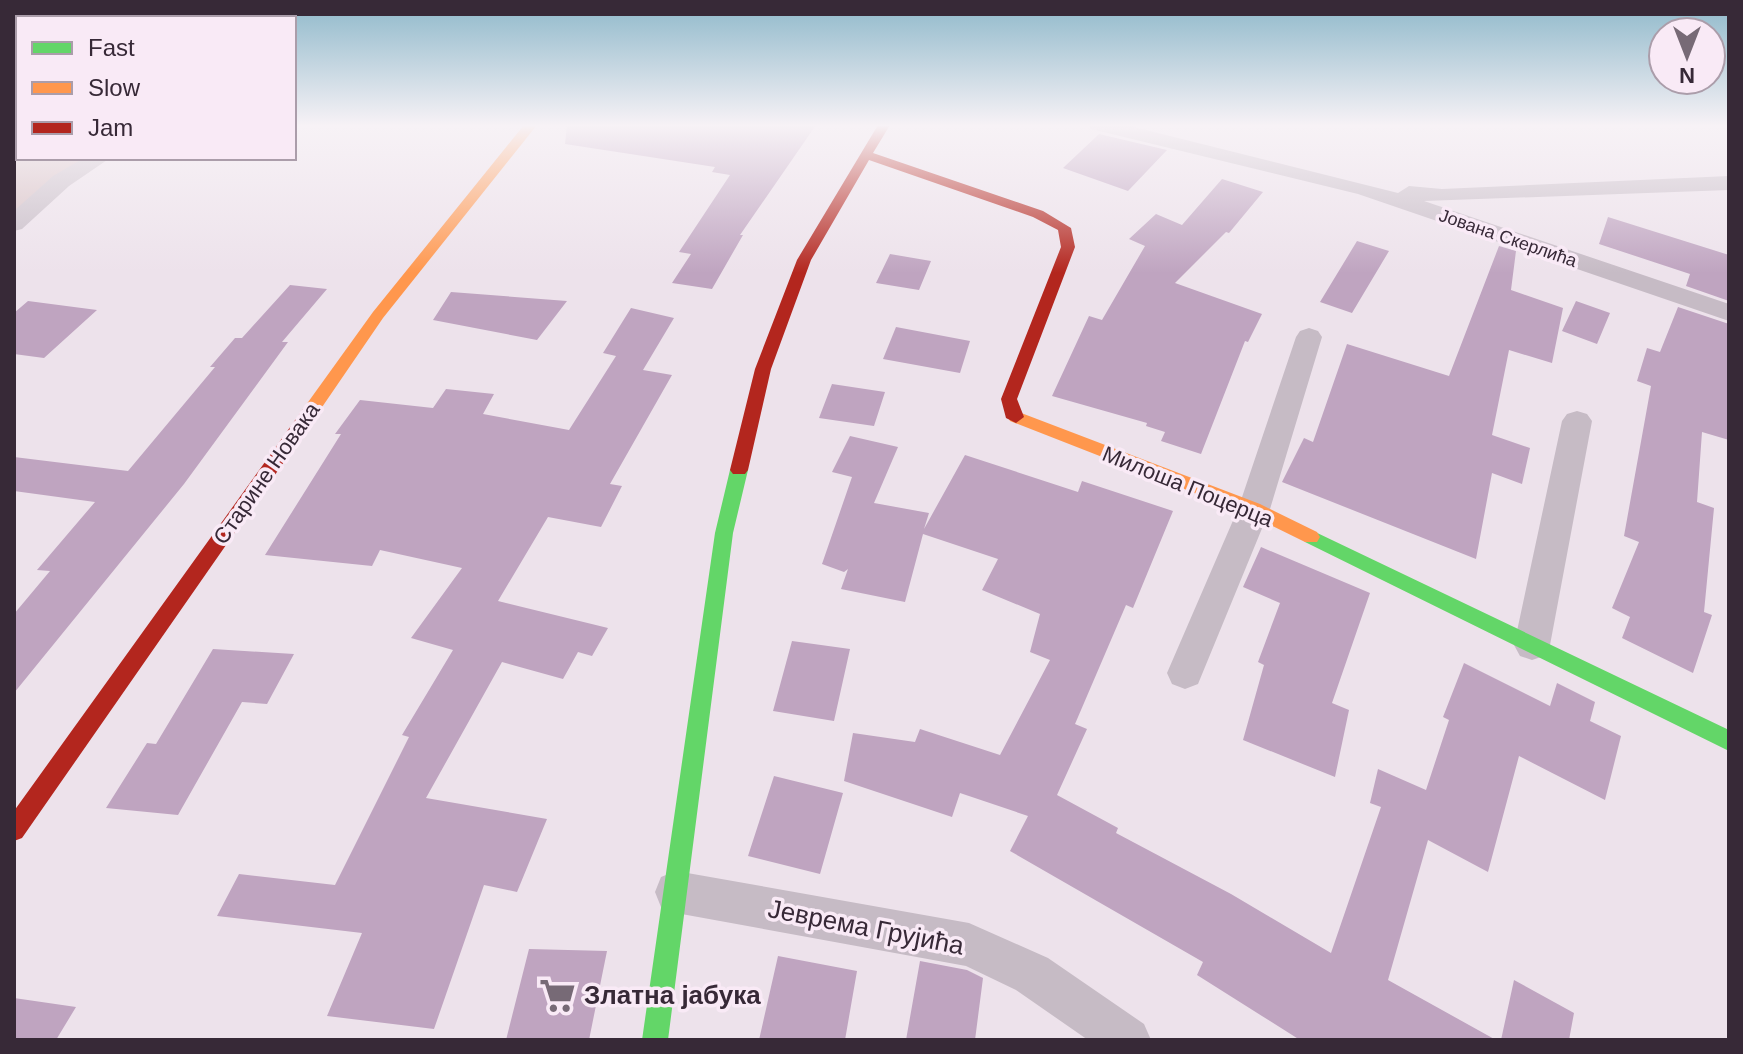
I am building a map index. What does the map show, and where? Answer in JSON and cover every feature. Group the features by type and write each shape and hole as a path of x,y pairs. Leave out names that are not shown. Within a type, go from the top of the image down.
{"street":[{"path":"14,224 72,174"},
{"name":"Старине Новака","path":"14,830 378,315 491,174"},
{"path":"655,1040 724,533 763,369 804,260 855,174"},
{"name":"Милоша Поцерца","path":"923,174 1038,214 1064,228 1068,247 1009,399 1012,414 1029,424 1254,509 1729,741"},
{"name":"Јована Скерлића","path":"1303,174 1365,189 1729,313"},
{"path":"1365,189 1442,196 1729,183"},
{"path":"1185,673 1254,509 1309,337"},
{"path":"1532,645 1577,421"},
{"name":"Јеврема Грујића","path":"676,892 969,945 1032,974 1128,1040"}],"shaded area":[{"path":"14,174 79,174 14,222"}],"building":[{"path":"725,174 782,174 740,235 743,235 712,289 672,283 691,254 679,252 730,175"},
{"path":"1080,174 1144,174 1128,191"},
{"path":"1222,179 1263,192 1229,233 1226,232 1175,283 1262,314 1248,342 1245,341 1201,454 1161,441 1165,432 1146,426 1147,423 1052,396 1089,316 1102,320 1145,246 1129,239 1156,214 1182,225"},
{"path":"1608,217 1729,255 1729,301 1686,286 1690,274 1599,244"},
{"path":"1357,241 1389,251 1352,313 1320,302"},
{"path":"1499,246 1516,251 1511,290 1563,308 1552,363 1509,350 1492,435 1530,448 1522,484 1492,473 1476,559 1282,482 1304,438 1313,442 1347,344 1449,376"},
{"path":"890,254 931,261 919,290 876,283"},
{"path":"290,285 327,289 282,342 288,342 184,484 14,693 14,614 50,571 37,570 95,502 14,491 14,457 128,471 215,367 210,367 235,338 242,338"},
{"path":"451,292 567,301 537,340 433,320"},
{"path":"28,301 97,310 44,358 14,354 14,313"},
{"path":"1576,301 1610,313 1597,344 1562,331"},
{"path":"1678,307 1729,324 1729,440 1702,432 1697,502 1714,508 1704,612 1712,615 1693,673 1622,638 1630,617 1612,608 1639,542 1624,536 1651,386 1637,381 1647,348 1660,352"},
{"path":"631,308 674,318 643,370 672,375 610,484 622,486 601,527 548,517 498,601 608,628 592,656 578,652 563,679 502,662 426,798 547,819 517,892 484,885 434,1029 327,1016 362,933 217,916 239,874 335,885 409,737 402,735 453,650 411,638 462,568 380,550 372,566 265,555 341,434 335,434 360,400 433,408 446,389 494,394 483,414 569,430 616,356 603,353"},
{"path":"896,327 970,341 960,373 883,359"},
{"path":"832,384 885,392 874,426 819,418"},
{"path":"850,436 898,447 874,503 929,513 924,529 965,455 1078,492 1082,481 1173,511 1133,608 1126,605 1075,724 1087,729 1057,795 1118,828 1116,833 1231,894 1331,953 1381,807 1370,803 1378,769 1426,790 1449,720 1443,717 1464,663 1550,706 1557,683 1595,702 1590,721 1621,736 1605,800 1519,756 1488,872 1428,840 1388,980 1496,1040 1300,1040 1197,975 1203,962 1010,851 1028,816 960,793 952,817 844,781 853,733 915,742 920,729 1000,755 1050,660 1030,652 1040,614 982,590 998,559 923,534 905,602 841,589 848,569 844,572 822,564 852,477 832,472"},
{"path":"1261,547 1370,593 1332,703 1349,710 1335,777 1243,740 1264,665 1258,662 1280,603 1243,587"},
{"path":"792,641 850,649 834,721 773,711"},
{"path":"213,649 294,654 267,704 242,702 178,815 106,808 147,743 156,744"},
{"path":"774,776 843,793 820,874 748,856"},
{"name":"Златна јабука","path":"529,949 607,951 589,1040 506,1040"},
{"path":"778,956 857,971 845,1040 759,1040"},
{"path":"920,961 967,970 983,978 975,1040 906,1040"},
{"path":"1514,980 1574,1013 1569,1040 1501,1040"},
{"path":"14,998 76,1007 56,1040 14,1040"}],"traffic: fast":[{"path":"655,1040 724,533 739,470"},
{"path":"1311,537 1729,741"}],"traffic: slow":[{"path":"312,409 378,315 491,174"},
{"path":"1016,417 1254,509 1311,537"}],"traffic: jam":[{"path":"739,470 763,369 804,260 855,174"},
{"path":"923,174 1038,214 1064,228 1068,247 1009,399 1012,414 1016,417"},
{"path":"14,830 312,409"}],"place":[{"name":"Златна јабука","path":"558,995"}]}
